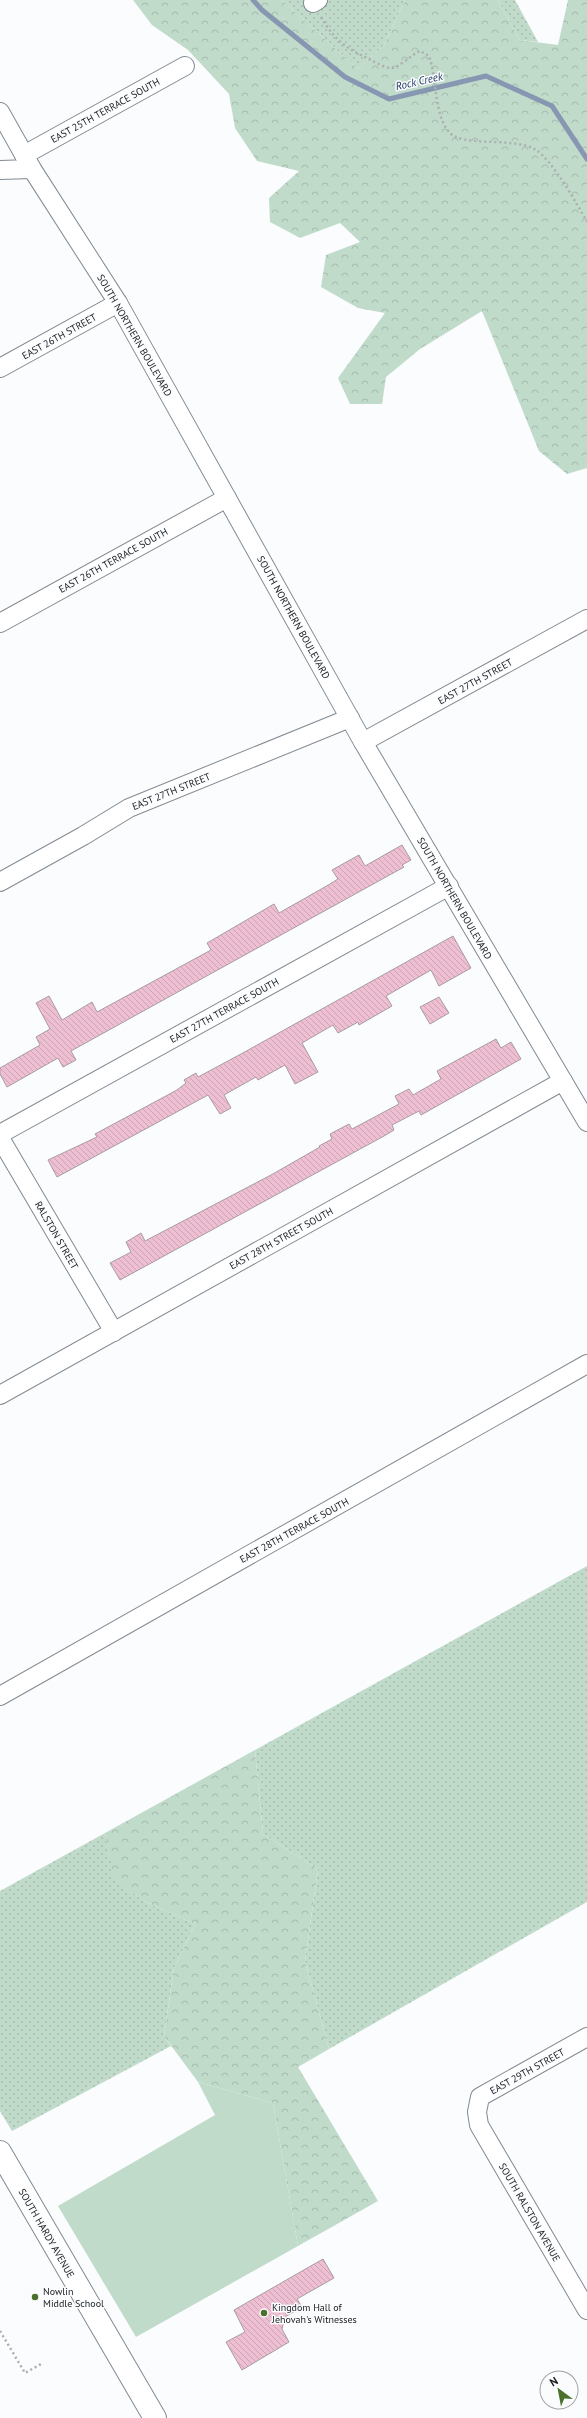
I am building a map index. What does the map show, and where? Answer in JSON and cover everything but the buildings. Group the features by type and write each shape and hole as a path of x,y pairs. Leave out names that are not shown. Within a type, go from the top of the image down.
{"street":[{"name":"EAST 25TH TERRACE SOUTH","path":"0,170 28,162 185,66"},
{"name":"SOUTH NORTHERN BOULEVARD","path":"0,112 28,162 118,303 363,742 449,886 562,1081 582,1104 587,1122"},
{"name":"EAST 26TH STREET","path":"0,368 118,303"},
{"name":"EAST 26TH TERRACE SOUTH","path":"0,623 227,498"},
{"name":"EAST 27TH STREET","path":"363,742 587,619"},
{"name":"EAST 27TH STREET","path":"0,882 83,836 129,808 350,718"},
{"name":"EAST 27TH TERRACE SOUTH","path":"0,1134 449,886"},
{"name":"EAST 28TH STREET SOUTH","path":"0,1395 562,1081"},
{"name":"RALSTON STREET","path":"0,1138 114,1332"},
{"name":"EAST 28TH TERRACE SOUTH","path":"0,1696 587,1364"},
{"name":"EAST 29TH STREET","path":"477,2112 480,2097 587,2037"},
{"name":"SOUTH RALSTON AVENUE","path":"477,2112 479,2125 587,2310"},
{"name":"SOUTH HARDY AVENUE","path":"0,2152 155,2418"}],"path":[{"path":"315,1 332,35 346,48 392,68 402,64 409,56 420,51 430,56 442,121 449,132 457,139 519,143 537,151 547,160 587,222"},
{"path":"0,2331 25,2373 41,2364"}],"green space":[{"path":"133,0 282,0 358,69 384,45 405,0 498,0 520,40 558,45 568,0 587,0 587,468 567,474 539,451 482,311 420,349 386,377 382,404 350,404 338,378 385,313 358,308 321,287 326,255 360,242 340,223 300,238 270,222 269,198 299,171 257,161 235,128 229,94 188,50 152,25"},
{"path":"282,0 405,0 384,45 358,69"},
{"path":"498,0 515,0 538,42 520,40"},
{"path":"587,1566 587,1902 329,2049 305,1961 318,1869 263,1834 255,1750"},
{"path":"255,1750 263,1834 318,1869 305,1961 329,2049 298,2067 378,2201 298,2246 273,2103 198,2082 164,2036 174,1968 195,1924 144,1901 114,1879 105,1833"},
{"path":"105,1833 115,1879 144,1901 195,1924 174,1968 164,2036 171,2046 12,2131 0,2111 0,1891"},
{"path":"198,2082 273,2103 298,2246 136,2337 58,2206 215,2115"}],"waterway":[{"name":"Rock Creek","path":"253,0 262,10 345,77 389,99 486,76 552,106 587,159"}],"place":[{"name":"Nowlin Middle School","path":"35,2297"},
{"name":"Kingdom Hall of Jehovah's Witnesses","path":"264,2313"}]}
